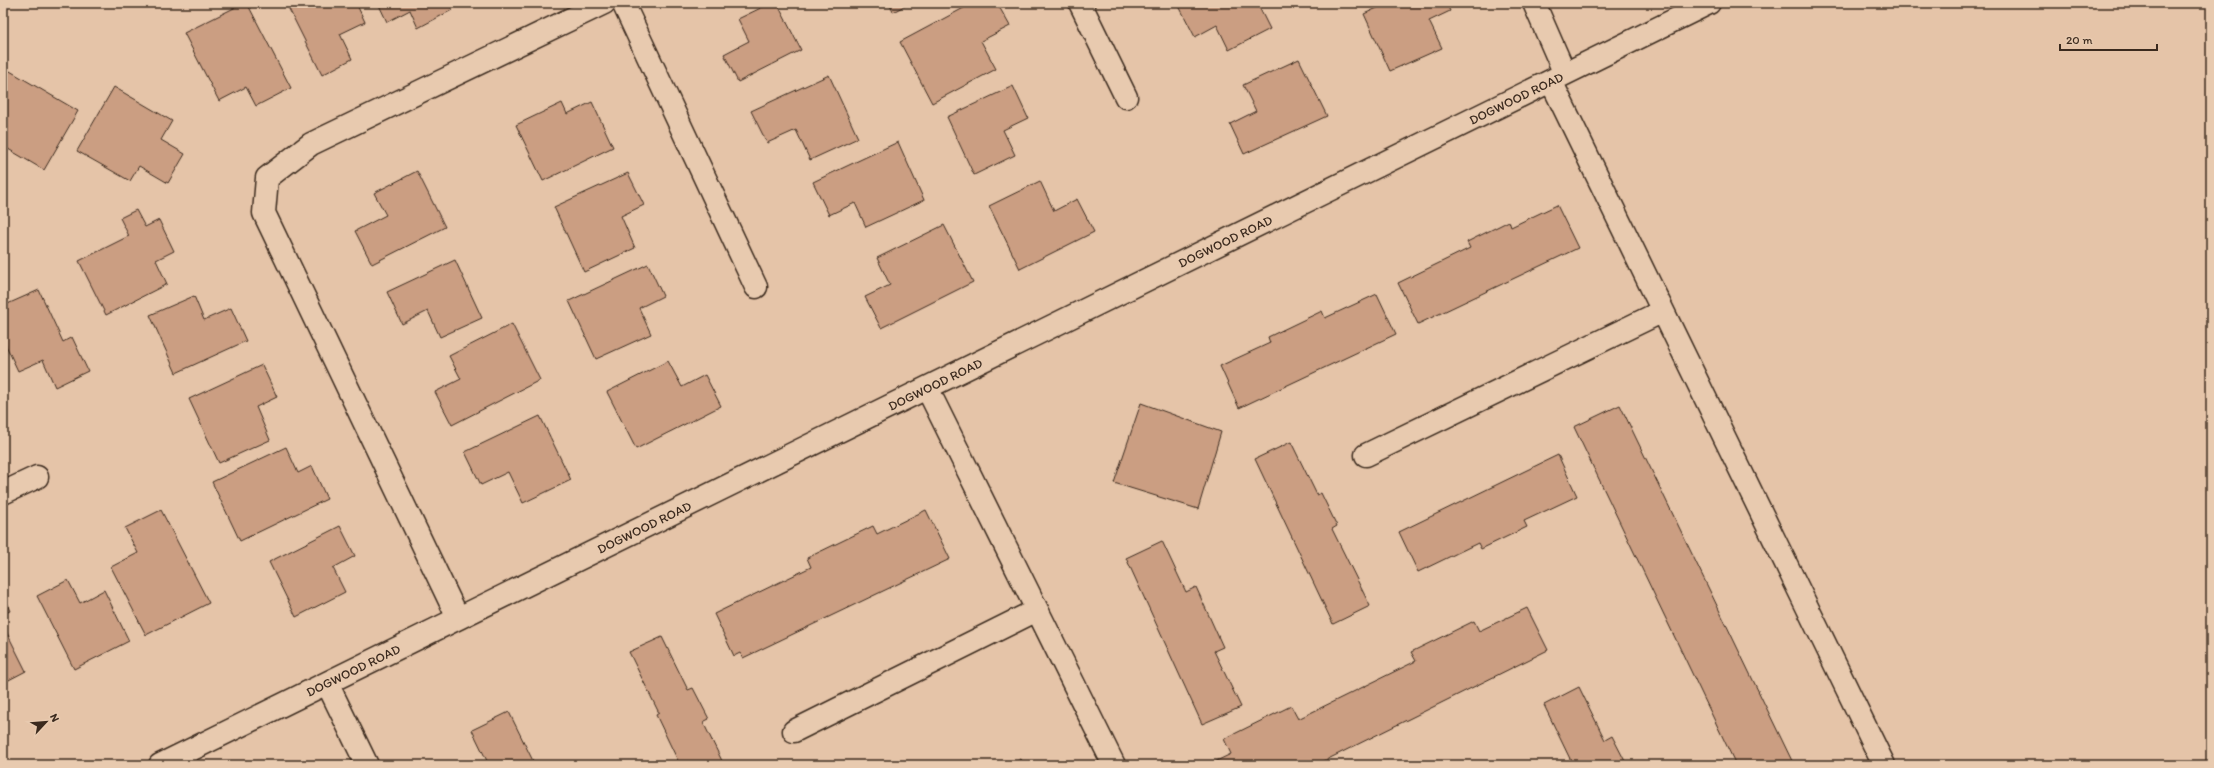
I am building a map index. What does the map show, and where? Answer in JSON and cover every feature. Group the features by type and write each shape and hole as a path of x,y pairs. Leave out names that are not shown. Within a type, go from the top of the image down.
{"street":[{"path":"458,618 264,213 267,178 311,144 604,3"},
{"path":"623,3 756,287"},
{"path":"1080,3 1126,98"},
{"path":"1534,3 1558,77 1663,311 1884,765"},
{"name":"DOGWOOD ROAD","path":"160,765 1709,3"},
{"path":"1366,455 1663,311"},
{"path":"927,388 1114,765"},
{"path":"3,493 37,477"},
{"path":"794,731 1038,610"},
{"path":"327,683 367,765"}],"building":[{"path":"244,3 247,3 291,88 256,106 246,87 219,101 184,33"},
{"path":"286,3 356,3 365,22 340,34 352,59 322,75"},
{"path":"378,3 449,3 452,10 418,28 410,10 387,22"},
{"path":"771,3 777,3 801,50 738,82 724,54 749,41 738,19"},
{"path":"889,3 910,3 893,12"},
{"path":"973,3 997,3 1010,26 981,41 996,69 932,103 900,42"},
{"path":"1185,3 1257,3 1270,29 1229,50 1217,25 1195,37 1179,6"},
{"path":"1388,3 1446,3 1450,11 1429,21 1442,48 1390,71 1364,14"},
{"path":"1299,59 1327,116 1244,154 1230,124 1256,111 1243,85"},
{"path":"3,67 78,111 44,170 3,146"},
{"path":"829,75 858,138 810,160 796,130 767,143 751,111"},
{"path":"1013,86 1028,118 1003,130 1015,155 974,175 947,117"},
{"path":"114,87 172,121 161,140 185,154 168,183 139,166 130,181 77,151"},
{"path":"592,102 613,147 543,181 516,125 562,103 567,114"},
{"path":"898,142 924,200 866,227 855,203 829,215 813,182"},
{"path":"417,171 445,227 372,264 355,231 386,215 374,193"},
{"path":"628,173 644,205 621,216 635,248 584,272 554,207"},
{"path":"1040,181 1054,211 1077,199 1094,232 1020,269 989,206"},
{"path":"1557,205 1578,248 1418,324 1398,283 1470,248 1467,242 1509,221 1511,227"},
{"path":"136,210 145,227 159,220 174,251 156,260 167,284 106,315 79,261 129,236 120,218"},
{"path":"944,225 973,282 881,328 865,297 890,285 877,258"},
{"path":"455,260 482,318 440,337 428,311 402,324 387,292"},
{"path":"648,264 663,296 639,308 651,334 596,359 569,301"},
{"path":"39,290 63,342 72,337 88,371 55,387 43,360 18,371 3,339 3,306"},
{"path":"1377,294 1396,334 1239,408 1220,366 1270,343 1268,337 1322,311 1325,318"},
{"path":"194,296 204,320 231,308 246,341 176,373 150,315"},
{"path":"512,324 540,380 452,425 435,392 461,379 449,356"},
{"path":"668,361 682,387 705,375 721,406 636,449 607,392"},
{"path":"262,365 277,397 256,407 270,440 219,463 189,399"},
{"path":"1141,403 1221,432 1198,509 1114,483"},
{"path":"1620,405 1794,765 1736,765 1574,427"},
{"path":"540,416 571,480 523,503 508,472 481,485 465,452"},
{"path":"1291,442 1317,495 1321,493 1337,526 1332,529 1370,606 1333,624 1255,459"},
{"path":"286,447 298,473 312,466 327,499 240,541 212,482"},
{"path":"1558,455 1577,496 1524,521 1527,527 1481,549 1478,543 1418,572 1399,532"},
{"path":"161,510 209,603 146,635 111,567 138,553 125,528"},
{"path":"926,510 950,559 743,658 740,653 734,656 714,614 811,567 807,558 873,526 877,534"},
{"path":"340,526 355,556 333,568 345,592 296,617 269,562"},
{"path":"1162,541 1186,592 1196,587 1223,647 1214,651 1241,707 1202,724 1126,558"},
{"path":"68,580 80,603 104,590 129,641 74,669 37,596"},
{"path":"3,596 10,611 3,614"},
{"path":"1527,608 1548,650 1316,765 1208,765 1231,754 1224,739 1291,706 1298,719 1416,661 1411,652 1474,621 1479,631"},
{"path":"3,625 26,671 3,683"},
{"path":"662,637 688,690 693,688 709,719 703,722 724,765 680,765 656,715 659,713 629,652"},
{"path":"1579,687 1605,740 1612,736 1627,765 1573,765 1544,705"},
{"path":"509,712 535,765 489,765 472,730"},
{"path":"1021,759 1024,765 1009,765"}]}
